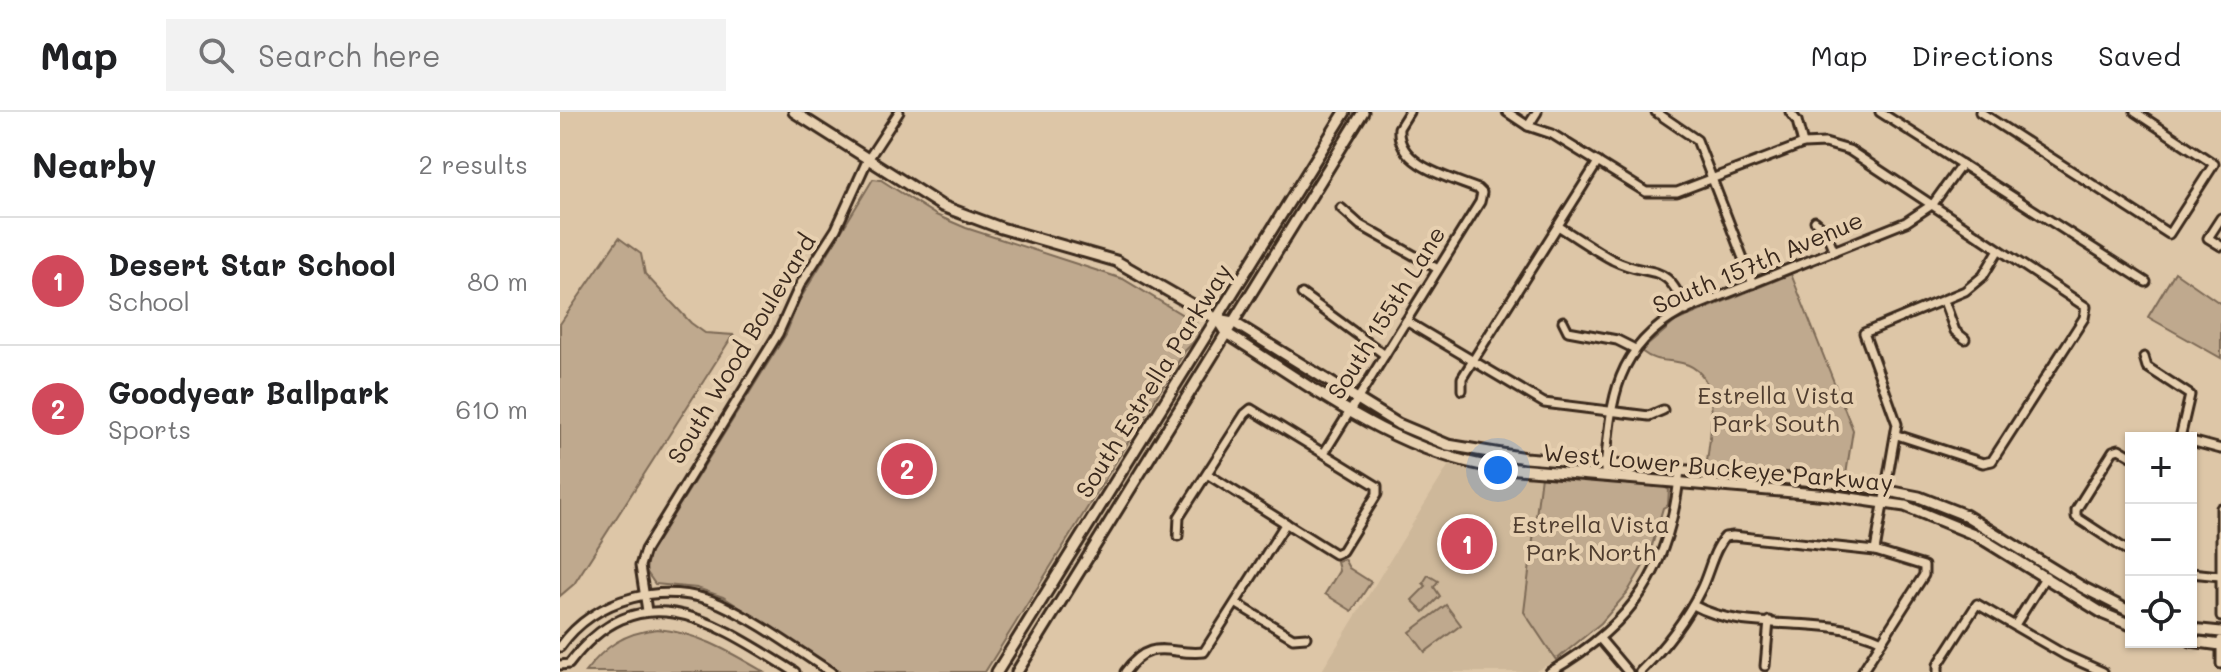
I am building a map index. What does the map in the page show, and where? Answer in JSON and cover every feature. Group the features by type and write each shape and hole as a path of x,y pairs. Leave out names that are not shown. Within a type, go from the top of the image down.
{"main road":[{"name":"West Lower Buckeye Parkway","path":"794,112 867,161 955,212 1116,261 1217,319 1233,322 1411,431 1477,453 1886,490 1919,497 1965,515 2125,609"},
{"name":"South Estrella Parkway","path":"997,672 1345,112"},
{"name":"South Estrella Parkway","path":"1017,672 1363,112"},
{"name":"West Lower Buckeye Parkway","path":"1217,319 1226,333 1351,410 1397,437 1446,457 1494,467 1884,501 1949,521 2104,614 2125,623"},
{"path":"2197,630 2221,632"},
{"path":"2197,641 2221,643"}],"street":[{"name":"South Wood Boulevard","path":"647,611 640,566 645,550 778,334 800,285 836,229 867,161 899,112"},
{"name":"South 155th Lane","path":"1324,453 1482,193 1418,163 1405,150 1399,128 1409,112"},
{"path":"1507,112 1528,126 1552,134 1646,192 1661,195 1803,144 1825,143 1849,150 2086,307 2084,318 1992,461 1983,463 1897,435"},
{"path":"1528,126 1537,112"},
{"path":"1656,112 1697,140 1753,284"},
{"path":"1790,112 1797,121 1803,144"},
{"path":"1880,112 2146,282"},
{"path":"1897,123 1904,112"},
{"path":"1980,112 2169,234 2214,164 2135,112"},
{"path":"1462,390 1462,378 1598,162"},
{"name":"South 157th Avenue","path":"1605,477 1611,412 1619,378 1635,349 1658,326 1686,311 1906,222 1933,204 1962,164"},
{"path":"1341,208 1360,225 1438,269"},
{"path":"2221,218 2208,238 2221,246"},
{"path":"1815,221 1825,230 1834,251"},
{"path":"1558,226 1615,261 1665,274 1677,288 1686,311"},
{"path":"1875,551 1897,435 1893,407 1864,333 1965,291 1983,276 1998,251"},
{"path":"1302,294 1385,355"},
{"path":"1944,301 1955,331 1965,339"},
{"path":"1406,321 1544,403 1649,416 1663,410"},
{"path":"1563,321 1568,331 1617,340 1635,349"},
{"path":"2144,357 2147,367 2190,395 2181,432"},
{"path":"1178,536 1179,517 1207,474 1251,409 1377,486 1377,494 1342,551 1335,554 1207,474"},
{"path":"2197,443 2221,449"},
{"path":"2125,452 2119,449 2113,451 2076,510 2076,517 2125,549"},
{"path":"1550,672 1601,640 1629,611 1656,570 1669,536 1680,470"},
{"path":"2221,508 2221,617"},
{"path":"1125,672 1149,650 1167,647 1200,654 1210,646 1286,523"},
{"path":"1640,672 1669,641 1693,605 1725,537 1875,551 1924,566 1924,575 1862,672"},
{"path":"2015,625 2051,568"},
{"path":"2197,574 2220,576"},
{"path":"560,647 591,616 618,602 644,595 680,594 719,604 831,672"},
{"path":"1237,604 1293,638 1306,637"},
{"path":"1938,672 1938,665 1977,604 2103,672"},
{"path":"1693,605 1725,618 1860,630 1882,641"},
{"path":"560,665 569,664 587,641 610,623 647,611 679,612 710,621 795,672"},
{"path":"1765,666 1769,621"},
{"path":"1601,640 1628,672"},
{"path":"2221,643 2221,664"}],"shaded area":[{"path":"1450,463 1541,476 1524,611 1556,660 1534,672 1321,672"}],"green space":[{"path":"873,179 881,180 936,215 966,228 1123,279 1196,323 1199,331 985,672 841,672 723,597 697,588 655,584 646,571 648,556 786,334 799,301"},
{"path":"619,238 641,254 645,274 691,323 705,333 733,335 574,584 560,596 560,324"},
{"path":"2175,272 2221,304 2221,358 2148,317"},
{"name":"Estrella Vista Park South","path":"1791,274 1853,430 1845,481 1706,470 1712,409 1705,380 1696,369 1682,363 1656,359 1641,351 1676,321"},
{"name":"Estrella Vista Park North","path":"1541,476 1662,486 1669,490 1668,505 1663,508 1649,556 1627,593 1601,623 1556,660 1524,612"},
{"path":"1344,559 1349,568 1371,582 1352,611 1325,594 1339,571 1337,561"},
{"path":"1428,575 1438,581 1434,587 1440,596 1424,612 1412,600 1426,586 1423,583"},
{"path":"1446,605 1461,625 1425,652 1410,632"},
{"path":"657,629 700,639 764,672 585,672 616,642"}],"place":[{"name":"Goodyear Ballpark","path":"907,469"},
{"name":"Desert Star School","path":"1467,544"}]}
